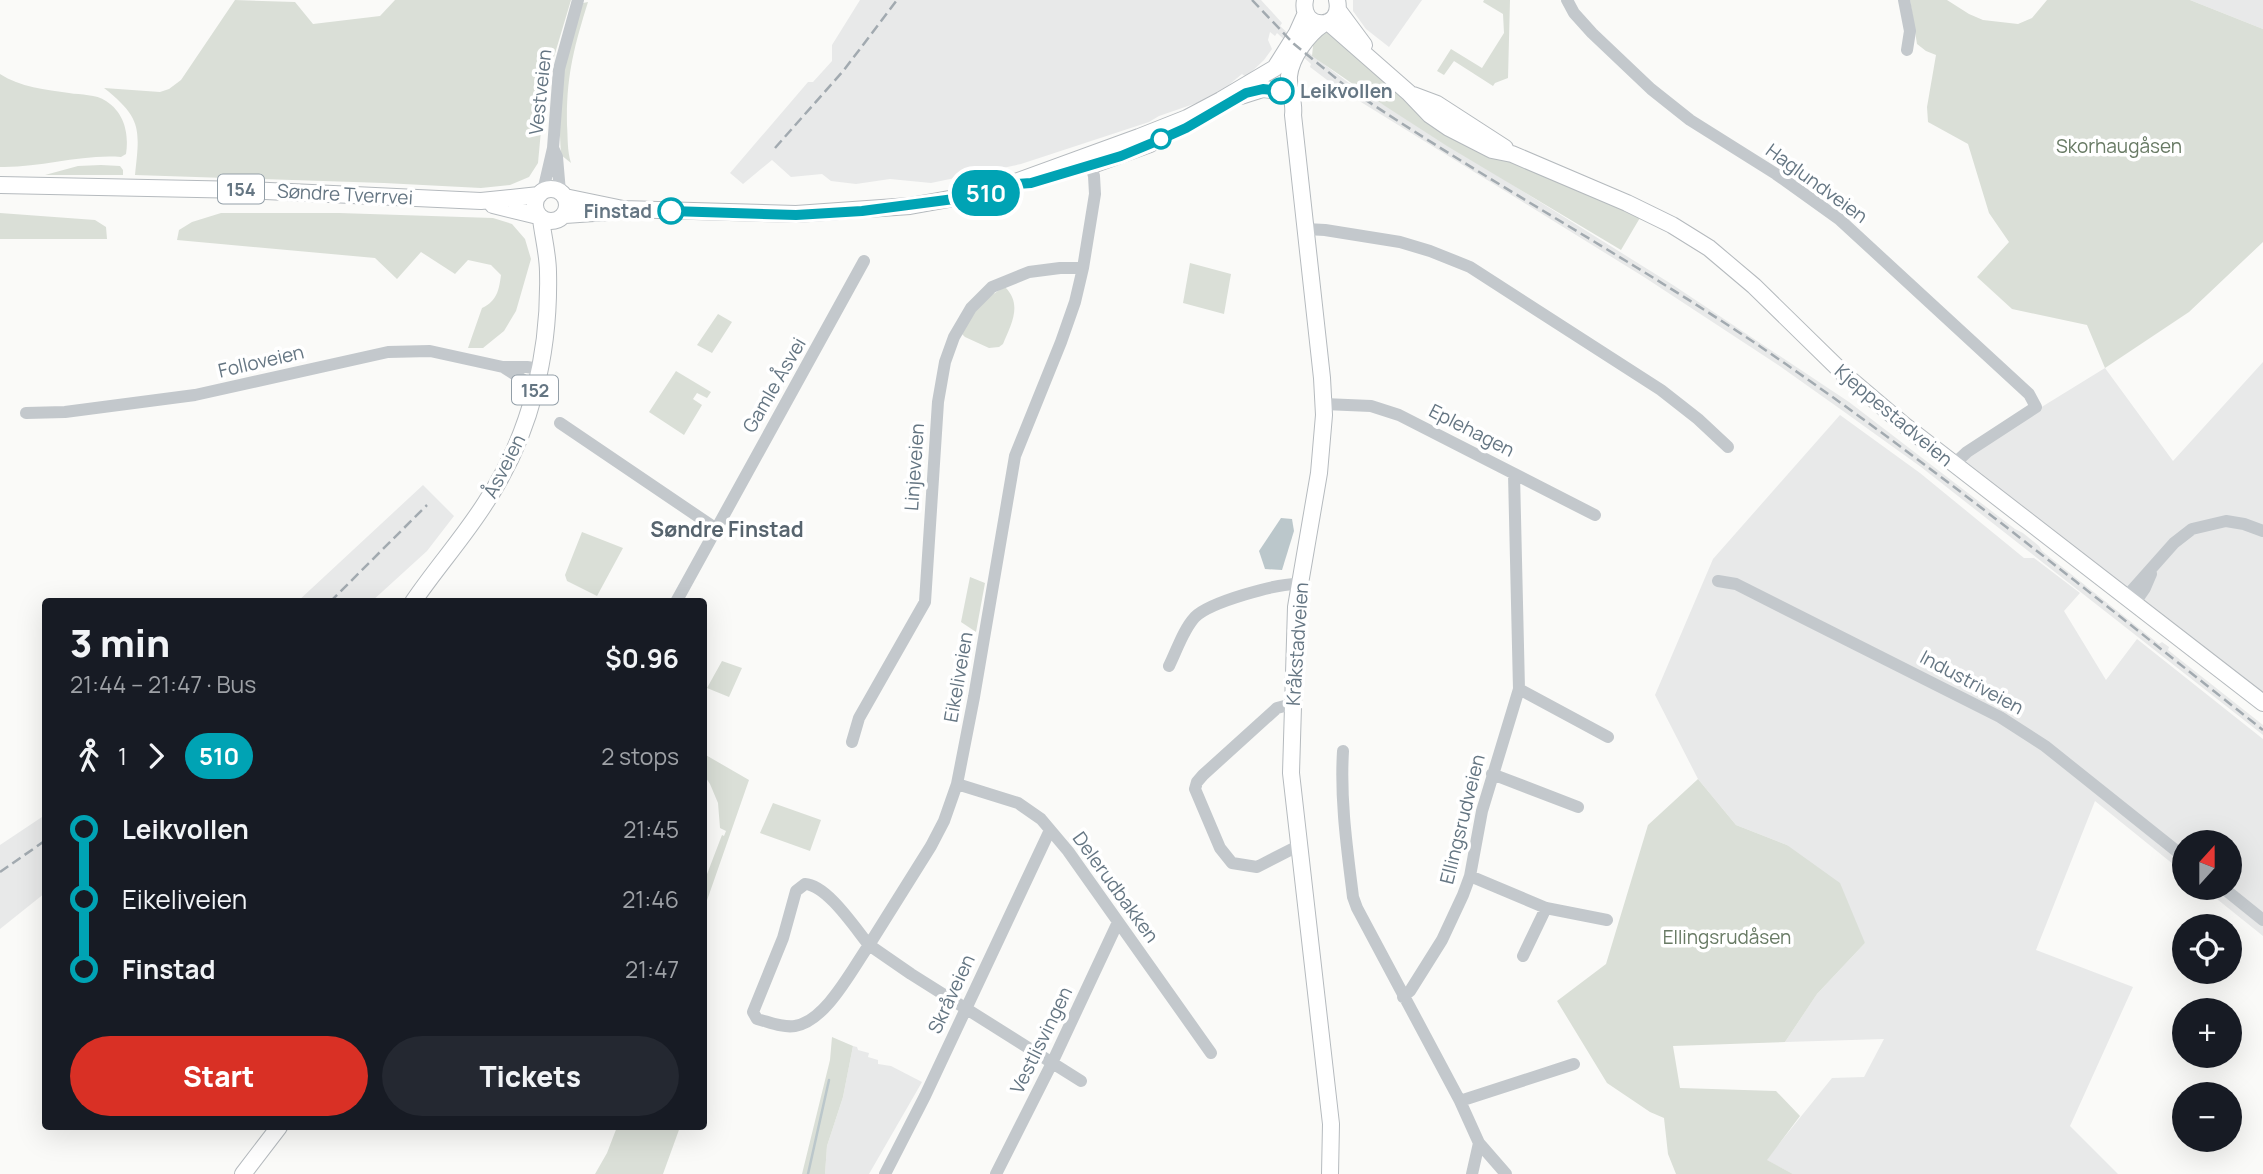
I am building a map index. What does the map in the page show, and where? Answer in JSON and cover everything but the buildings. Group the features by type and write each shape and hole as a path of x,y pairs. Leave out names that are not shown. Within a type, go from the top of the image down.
{"main road":[{"name":"Kjeppestadveien","path":"1303,6 1312,21 1333,9 1358,50 1367,54 1409,93 1437,104 1496,140 1512,154 1644,211 1709,248 1754,285 1857,385 1953,465 2263,703"},
{"path":"1278,80 1297,33 1303,6"},
{"path":"561,217 623,209 772,215 841,213 898,208 1031,183 1090,160 1128,153 1186,128 1246,93 1263,89 1278,80 1333,9"},
{"name":"Kråkstadveien","path":"1278,80 1293,115 1324,404 1319,473 1299,584 1294,639 1291,773 1329,1112 1330,1174"},
{"name":"Søndre Tverrvei","path":"0,185 234,189 481,201 541,193"},
{"name":"154","path":"541,193 551,189 562,194"},
{"path":"540,217 534,204 541,193"},
{"path":"562,194 623,209"},
{"path":"561,217 567,207 562,194"},
{"name":"Søndre Tverrvei","path":"481,201 540,217"},
{"name":"154","path":"540,217 547,222 561,217"},
{"name":"Åsveien","path":"416,598 485,505 520,439 538,376 547,310 548,268 540,217"},
{"name":"Åsveien","path":"548,268 561,217"},
{"path":"243,1174 277,1130"}],"street":[{"name":"Vestveien","path":"541,193 553,148 559,69 578,0"},
{"name":"Haglundveien","path":"1567,0 1574,13 1592,33 1651,89 1690,120 1776,174 1839,219 2029,394 2036,407 1967,452 1953,465"},
{"path":"1904,0 1910,31 1907,50"},
{"name":"Vestveien","path":"553,148 557,157 562,194"},
{"name":"Eikeliveien","path":"869,945 820,889 809,884 801,886 796,891 783,938 753,1012 757,1018 794,1026 810,1021 821,1012 869,945 944,821 957,784 1014,456 1061,342 1083,268 1095,200 1090,160"},
{"path":"1306,229 1401,242 1470,267 1661,390 1728,447"},
{"name":"Gamle Åsvei","path":"678,598 864,261"},
{"name":"Linjeveien","path":"852,742 859,718 925,602 938,402 945,362 954,337 971,308 992,287 1029,272 1083,268"},
{"name":"Folloveien","path":"26,413 65,412 195,395 388,352 430,351 503,367 525,381 538,376"},
{"name":"Eplehagen","path":"1324,404 1371,407 1399,415 1595,515"},
{"path":"560,423 715,527"},
{"name":"Ellingsrudveien","path":"1403,997 1410,992 1442,940 1470,876 1482,811 1519,689 1514,474"},
{"path":"2130,601 2179,538 2201,525 2235,522 2263,531"},
{"name":"Industriveien","path":"1718,581 1736,584 2000,717 2045,746 2172,847"},
{"path":"1169,666 1191,623 1203,611 1264,590 1299,584"},
{"path":"1519,689 1608,737"},
{"path":"1292,704 1281,706 1267,716 1203,775 1195,789 1223,853 1232,863 1257,867 1298,846"},
{"path":"1343,751 1342,800 1353,897 1403,997 1460,1101 1479,1143 1506,1174"},
{"path":"1492,774 1578,807"},
{"name":"Delerudbakken","path":"957,784 1018,803 1041,819 1068,851 1211,1053"},
{"name":"Skråveien","path":"885,1174 925,1096 964,1008 1050,830"},
{"path":"1470,876 1546,908 1607,920"},
{"path":"2238,900 2263,920"},
{"path":"1523,956 1546,908"},
{"name":"Vestlisvingen","path":"996,1174 1118,922"},
{"path":"869,945 964,1008 1081,1080"},
{"path":"1460,1101 1574,1064"},
{"path":"1472,1174 1479,1143"}],"shaded area":[{"path":"860,0 1261,0 1282,23 1280,26 1314,57 1317,56 1349,83 1673,285 1849,402 2023,533 2159,644 2162,642 2169,647 2168,650 2263,725 2263,735 1921,467 1843,411 1644,277 1335,86 1310,67 1311,64 1277,33 1275,36 1270,32 1268,40 1272,49 1264,60 1246,77 1242,74 1214,97 1149,122 1021,164 931,183 890,179 856,184 831,181 822,174 791,177 772,160 743,184 730,173 808,82 813,82 832,61 832,45"},
{"path":"1353,0 1422,0 1389,47 1366,29 1353,11"},
{"path":"2190,0 2263,0 2263,29"},
{"path":"2263,362 2263,692 1963,461 2040,408 2105,368 2173,461"},
{"path":"1840,415 1920,473 2024,558 2034,558 2080,593 2064,611 2106,680 2137,639 2263,739 2263,936 2242,919 2242,914 2236,914 2218,900 2242,900 2242,830 2172,830 2172,863 2095,801 2036,950 2133,987 2070,1126 2118,1174 1793,1174 1766,1160 1832,1078 1864,1077 1884,1039 1785,1042 1817,994 1865,943 1787,845 1736,825 1698,779 1655,695 1713,559"},
{"path":"423,485 454,516 427,551 375,598 301,598"},
{"path":"1281,518 1292,519 1294,531 1282,570 1265,569 1259,551"},
{"path":"42,817 42,895 0,929 0,845"},
{"path":"853,1046 869,1053 868,1057 878,1060 878,1064 891,1066 922,1082 869,1174 825,1174 827,1146 843,1097"}],"green space":[{"path":"235,0 295,2 313,24 380,16 395,0 571,0 545,87 538,163 529,177 510,185 481,188 135,175 138,146 136,125 126,108 104,88 160,92 169,89 181,80"},
{"path":"1510,0 1508,78 1493,86 1454,61 1444,75 1437,71 1451,49 1482,68 1504,33 1503,14 1483,2"},
{"name":"Skorhaugåsen","path":"1910,0 1947,0 1983,20 2018,24 2032,18 2047,0 2190,0 2263,29 2263,242 2189,312 2105,368 2087,325 2012,309 1977,277 2009,242 1989,213 1968,144 1928,122 1927,107 1936,55 1917,44"},
{"path":"588,2 575,48 568,92 568,149 571,163 561,155 560,93 566,56 583,3"},
{"path":"1335,28 1430,115 1644,211 1621,250 1447,146 1312,56 1313,46 1310,46 1324,31"},
{"path":"0,74 33,87 93,96 106,101 118,112 124,125 126,154 121,157 91,157 0,167"},
{"path":"78,166 120,166 123,175 45,175"},
{"path":"0,213 95,220 106,227 107,239 0,239"},
{"path":"221,213 339,213 493,218 512,224 525,239 531,259 516,311 504,331 483,348 468,348 482,308 491,302 498,290 501,275 491,265 468,260 455,274 421,252 397,279 375,258 177,240 179,230 192,222"},
{"path":"1190,263 1231,274 1224,314 1183,303"},
{"path":"1005,287 1013,301 1014,315 1003,344 989,348 965,337 962,334 965,326 974,313 985,301"},
{"path":"718,314 732,322 712,353 697,345"},
{"path":"676,371 711,392 707,398 697,393 693,399 702,405 684,435 649,412"},
{"path":"582,532 623,548 597,596 567,581 565,575"},
{"path":"970,577 985,583 976,632 961,622"},
{"path":"722,661 742,668 729,697 707,688"},
{"path":"707,756 749,780 707,900 707,874 726,831 720,828 718,803 707,780"},
{"name":"Ellingsrudåsen","path":"1698,779 1736,825 1787,845 1840,883 1865,943 1817,994 1785,1042 1673,1046 1680,1088 1776,1091 1800,1116 1767,1160 1793,1174 1676,1174 1668,1154 1664,1118 1650,1112 1607,1083 1557,1001 1606,964 1648,825"},
{"path":"773,803 821,820 810,851 760,833"},
{"path":"832,1037 853,1046 843,1097 827,1146 825,1174 802,1174 830,1060"},
{"path":"616,1130 679,1130 663,1174 595,1174"}],"waterway":[{"path":"808,1174 829,1080"}],"railway":[{"path":"775,148 844,70 897,0"},
{"path":"1252,0 1294,44 1348,88 1707,312 1823,390 2014,533 2263,730"},
{"path":"334,598 427,505"},
{"path":"0,872 42,843"}],"bus line":[{"name":"510","path":"671,211 818,214 887,209 971,196 1031,183 1121,156 1186,128 1246,93 1263,89 1281,91"}],"place":[{"name":"Leikvollen","path":"1281,91"},
{"name":"Finstad","path":"671,211"}],"district":[{"name":"Søndre Finstad","path":"727,529"}]}
